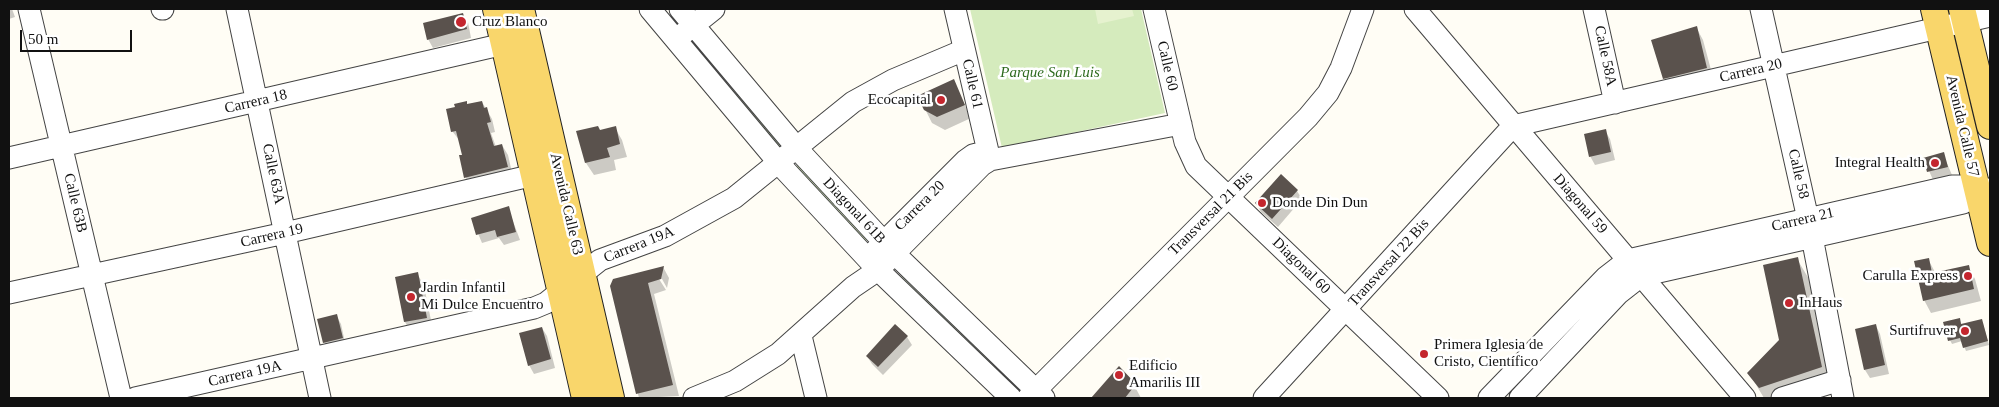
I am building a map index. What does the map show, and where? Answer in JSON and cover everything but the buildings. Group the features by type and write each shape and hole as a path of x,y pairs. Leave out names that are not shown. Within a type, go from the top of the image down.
{"main road":[{"name":"Avenida Calle 63","path":"496,9 585,398"},
{"name":"Avenida Calle 63","path":"521,9 611,398"},
{"name":"Avenida Calle 57","path":"1973,16 1990,126"},
{"name":"Avenida Calle 57","path":"1937,19 1984,190 1990,243"}],"street":[{"name":"Calle 63B","path":"29,9 121,398"},
{"name":"Calle 63A","path":"237,9 320,398"},
{"name":"Diagonal 61B","path":"650,9 779,163 873,264 1011,398"},
{"name":"Diagonal 61B","path":"680,9 796,147 889,248 1036,396"},
{"path":"676,40 714,9"},
{"name":"Calle 61","path":"955,9 964,50 994,157"},
{"name":"Calle 60","path":"1154,9 1181,124"},
{"name":"Transversal 21 Bis","path":"1036,396 1228,196 1308,117 1328,93 1341,68 1363,9"},
{"name":"Diagonal 59","path":"1415,9 1745,398"},
{"name":"Calle 58A","path":"1594,9 1615,103"},
{"name":"Calle 58","path":"1761,9 1810,228 1841,389"},
{"name":"Carrera 20","path":"1513,126 1774,66 1937,19 1973,16"},
{"name":"Carrera 18","path":"9,158 504,44"},
{"name":"Carrera 19A","path":"135,398 534,308 609,255 665,236 708,215 734,198 779,163 796,147 853,102 893,80 964,50"},
{"name":"Carrera 20","path":"694,398 714,391 756,370 802,343 889,248 982,165 994,157 1181,124"},
{"name":"Diagonal 60","path":"1181,124 1191,159 1438,398"},
{"name":"Transversal 22 Bis","path":"1264,398 1513,126"},
{"name":"Carrera 19","path":"9,293 285,233 534,175"},
{"name":"Carrera 21","path":"1634,268 1810,228 1952,186 1966,186 1984,190"},
{"path":"1489,398 1606,277 1634,268"},
{"path":"1520,398 1618,294 1634,268"},
{"path":"802,343 816,398"},
{"path":"1782,398 1841,389"}],"green space":[{"name":"Parque San Luis","path":"970,9 1141,9 1165,113 1002,148"},
{"path":"1095,9 1132,9 1134,16 1098,24"},
{"path":"695,48 781,143 778,148"},
{"path":"798,165 868,239 866,241 795,167"},
{"path":"901,276 1019,388 1020,392 1016,394 902,282"}],"place":[{"name":"Cruz Blanco","path":"461,22"},
{"name":"Ecocapital","path":"941,100"},
{"name":"Integral Health","path":"1935,163"},
{"name":"Donde Din Dun","path":"1262,203"},
{"name":"Carulla Express","path":"1968,276"},
{"name":"Jardin Infantil Mi Dulce Encuentro","path":"411,297"},
{"name":"InHaus","path":"1789,303"},
{"name":"Surtifruver","path":"1965,331"},
{"name":"Primera Iglesia de Cristo, Científico","path":"1424,354"},
{"name":"Edificio Amarilis III","path":"1119,375"}]}
